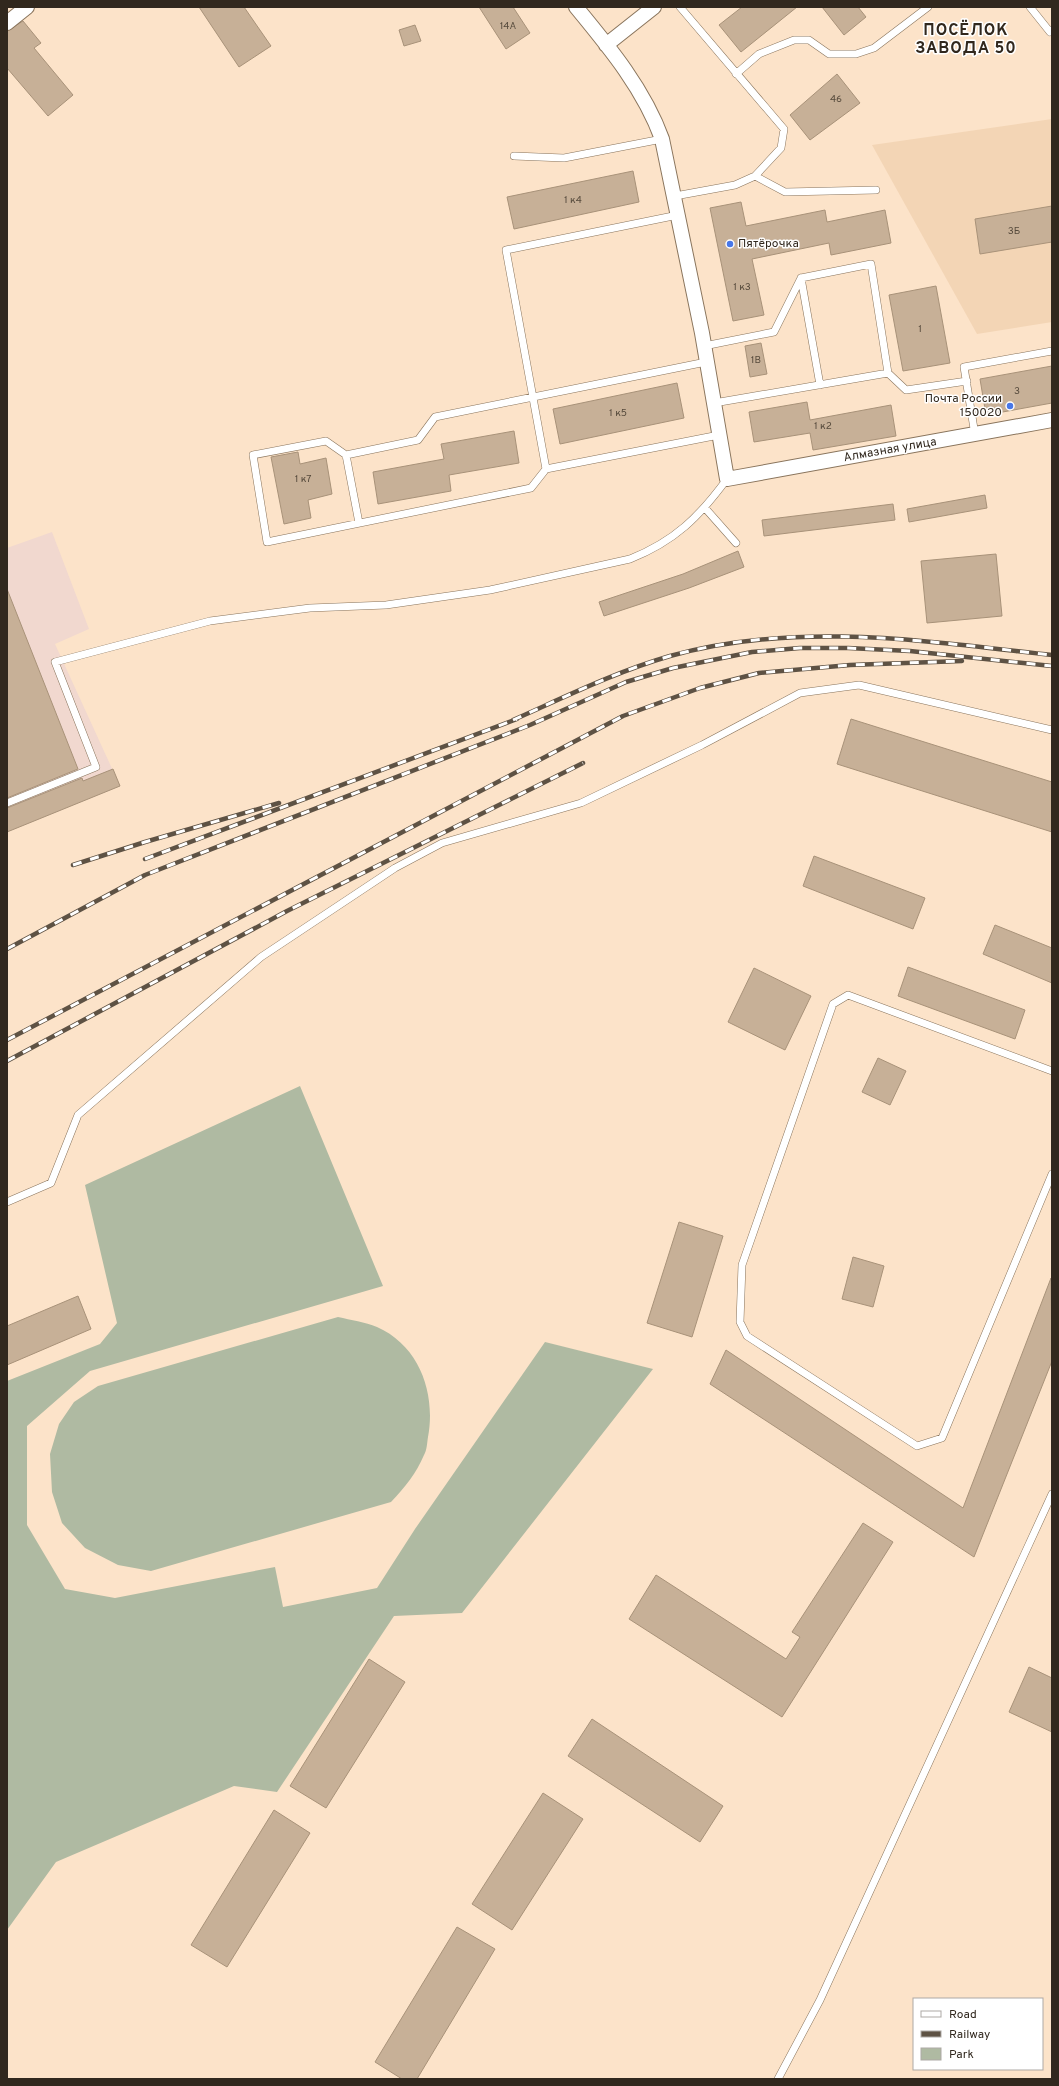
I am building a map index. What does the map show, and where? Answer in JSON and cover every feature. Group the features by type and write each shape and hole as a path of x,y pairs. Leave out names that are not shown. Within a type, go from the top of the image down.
{"street":[{"path":"7,23 27,7"},
{"path":"576,7 606,45 650,110 662,139 675,196 704,346 727,479"},
{"path":"606,45 654,7"},
{"name":"Алмазная улица","path":"727,479 1052,420"}],"lane":[{"path":"675,196 735,185 754,176 781,148 784,130 680,7"},
{"path":"736,74 759,54 794,40 809,40 828,54 856,54 874,48 919,10 928,7"},
{"path":"1030,7 1050,32 1052,30"},
{"path":"514,156 564,158 662,139"},
{"path":"754,176 785,192 876,190"},
{"path":"546,469 506,250 678,215"},
{"path":"801,278 871,264 888,373 906,390 967,381"},
{"path":"704,346 774,332 801,278"},
{"path":"801,278 820,385"},
{"path":"975,435 964,367 1052,351"},
{"path":"346,455 418,440 435,417 706,362"},
{"path":"714,403 888,373"},
{"path":"359,523 346,455 326,440 253,454 267,542 531,488 546,469 719,435"},
{"path":"7,804 96,767 55,662 210,621 310,608 386,605 490,590 606,566 651,551 675,534 705,508 727,479"},
{"path":"705,508 736,543"},
{"path":"7,1202 51,1183 78,1115 261,958 395,868 442,843 581,803 702,745 800,693 859,685 1052,730"},
{"path":"1052,1071 848,995 833,1004 742,1265 740,1322 747,1336 917,1446 942,1438 1052,1174"},
{"path":"778,2079 820,2000 1052,1494"}],"shaded area":[{"path":"1052,119 1052,322 977,334 872,145"},
{"path":"52,532 89,629 55,644 120,786 7,832 7,548"}],"green space":[{"path":"300,1086 383,1286 90,1371 27,1426 27,1525 65,1589 115,1598 275,1567 283,1607 377,1588 415,1529 545,1342 653,1369 462,1613 394,1616 277,1792 234,1786 56,1862 7,1930 7,1381 100,1344 117,1323 85,1185"},
{"path":"338,1317 372,1325 392,1335 404,1346 414,1359 422,1373 427,1388 430,1421 426,1451 414,1474 391,1502 151,1571 118,1565 85,1548 62,1523 52,1492 50,1454 59,1424 74,1402 98,1386"}],"building":[{"path":"199,7 244,7 271,46 239,67"},
{"path":"479,7 513,7 530,33 506,49"},
{"path":"742,7 797,7 741,52 719,25"},
{"path":"822,7 858,7 866,17 844,35"},
{"path":"23,21 41,43 34,48 73,95 48,116 7,68 7,31"},
{"path":"415,25 421,41 404,46 399,30"},
{"path":"837,74 860,103 810,140 790,115"},
{"path":"633,171 639,202 514,229 507,197"},
{"path":"741,202 746,226 825,210 827,222 885,210 891,243 831,255 829,243 752,259 764,315 733,321 710,208"},
{"path":"1052,206 1052,242 980,254 975,219"},
{"path":"936,286 950,363 903,371 889,295"},
{"path":"761,343 767,374 750,377 745,346"},
{"path":"1052,366 1052,403 986,415 980,379"},
{"path":"677,383 684,418 560,444 553,409"},
{"path":"807,402 810,420 891,405 896,436 813,450 810,433 754,442 749,412"},
{"path":"514,431 519,463 449,475 451,491 378,504 373,472 444,459 441,444"},
{"path":"298,452 300,464 326,458 332,494 308,500 311,518 284,524 271,457"},
{"path":"985,495 987,508 909,522 907,509"},
{"path":"893,504 895,520 764,536 762,520"},
{"path":"738,551 744,567 689,588 604,616 599,602 683,574"},
{"path":"996,554 1002,616 927,623 921,561"},
{"path":"7,589 78,769 7,798"},
{"path":"851,719 1052,782 1052,832 837,764"},
{"path":"113,769 120,786 7,832 7,808 82,778 83,781"},
{"path":"814,856 925,898 913,929 803,886"},
{"path":"995,925 1052,948 1052,983 983,954"},
{"path":"908,967 1025,1010 1015,1039 898,996"},
{"path":"754,968 811,996 785,1050 728,1022"},
{"path":"878,1058 906,1071 890,1105 862,1092"},
{"path":"679,1222 723,1236 692,1337 647,1323"},
{"path":"853,1257 884,1266 873,1307 842,1299"},
{"path":"1051,1278 1052,1361 974,1557 710,1384 726,1350 963,1508"},
{"path":"78,1296 91,1329 7,1365 7,1326"},
{"path":"863,1523 893,1542 782,1717 629,1619 656,1575 786,1659 800,1637 792,1632"},
{"path":"369,1659 405,1682 326,1808 290,1786"},
{"path":"1029,1667 1052,1678 1052,1732 1009,1712"},
{"path":"592,1719 723,1806 700,1842 568,1756"},
{"path":"543,1793 583,1819 512,1930 472,1904"},
{"path":"274,1810 310,1833 227,1967 191,1945"},
{"path":"457,1927 495,1949 417,2079 402,2079 375,2062"}],"railway":[{"path":"513,720 590,685 650,662 717,645 765,639 860,637 956,644 1052,655"},
{"path":"7,949 145,875 530,725 626,682 673,668 752,652 800,648 848,648 910,651 1052,666"},
{"path":"7,1040 623,716 700,688 759,673 850,665 962,661"},
{"path":"145,859 517,719"},
{"path":"7,1061 287,911 583,763"},
{"path":"73,865 145,842 279,803"}],"place":[{"name":"Пятёрочка","path":"730,244"},
{"name":"Почта России 150020","path":"1010,406"}],"district":[{"name":"ПОСЁЛОК ЗАВОДА 50","path":"966,40"}]}
